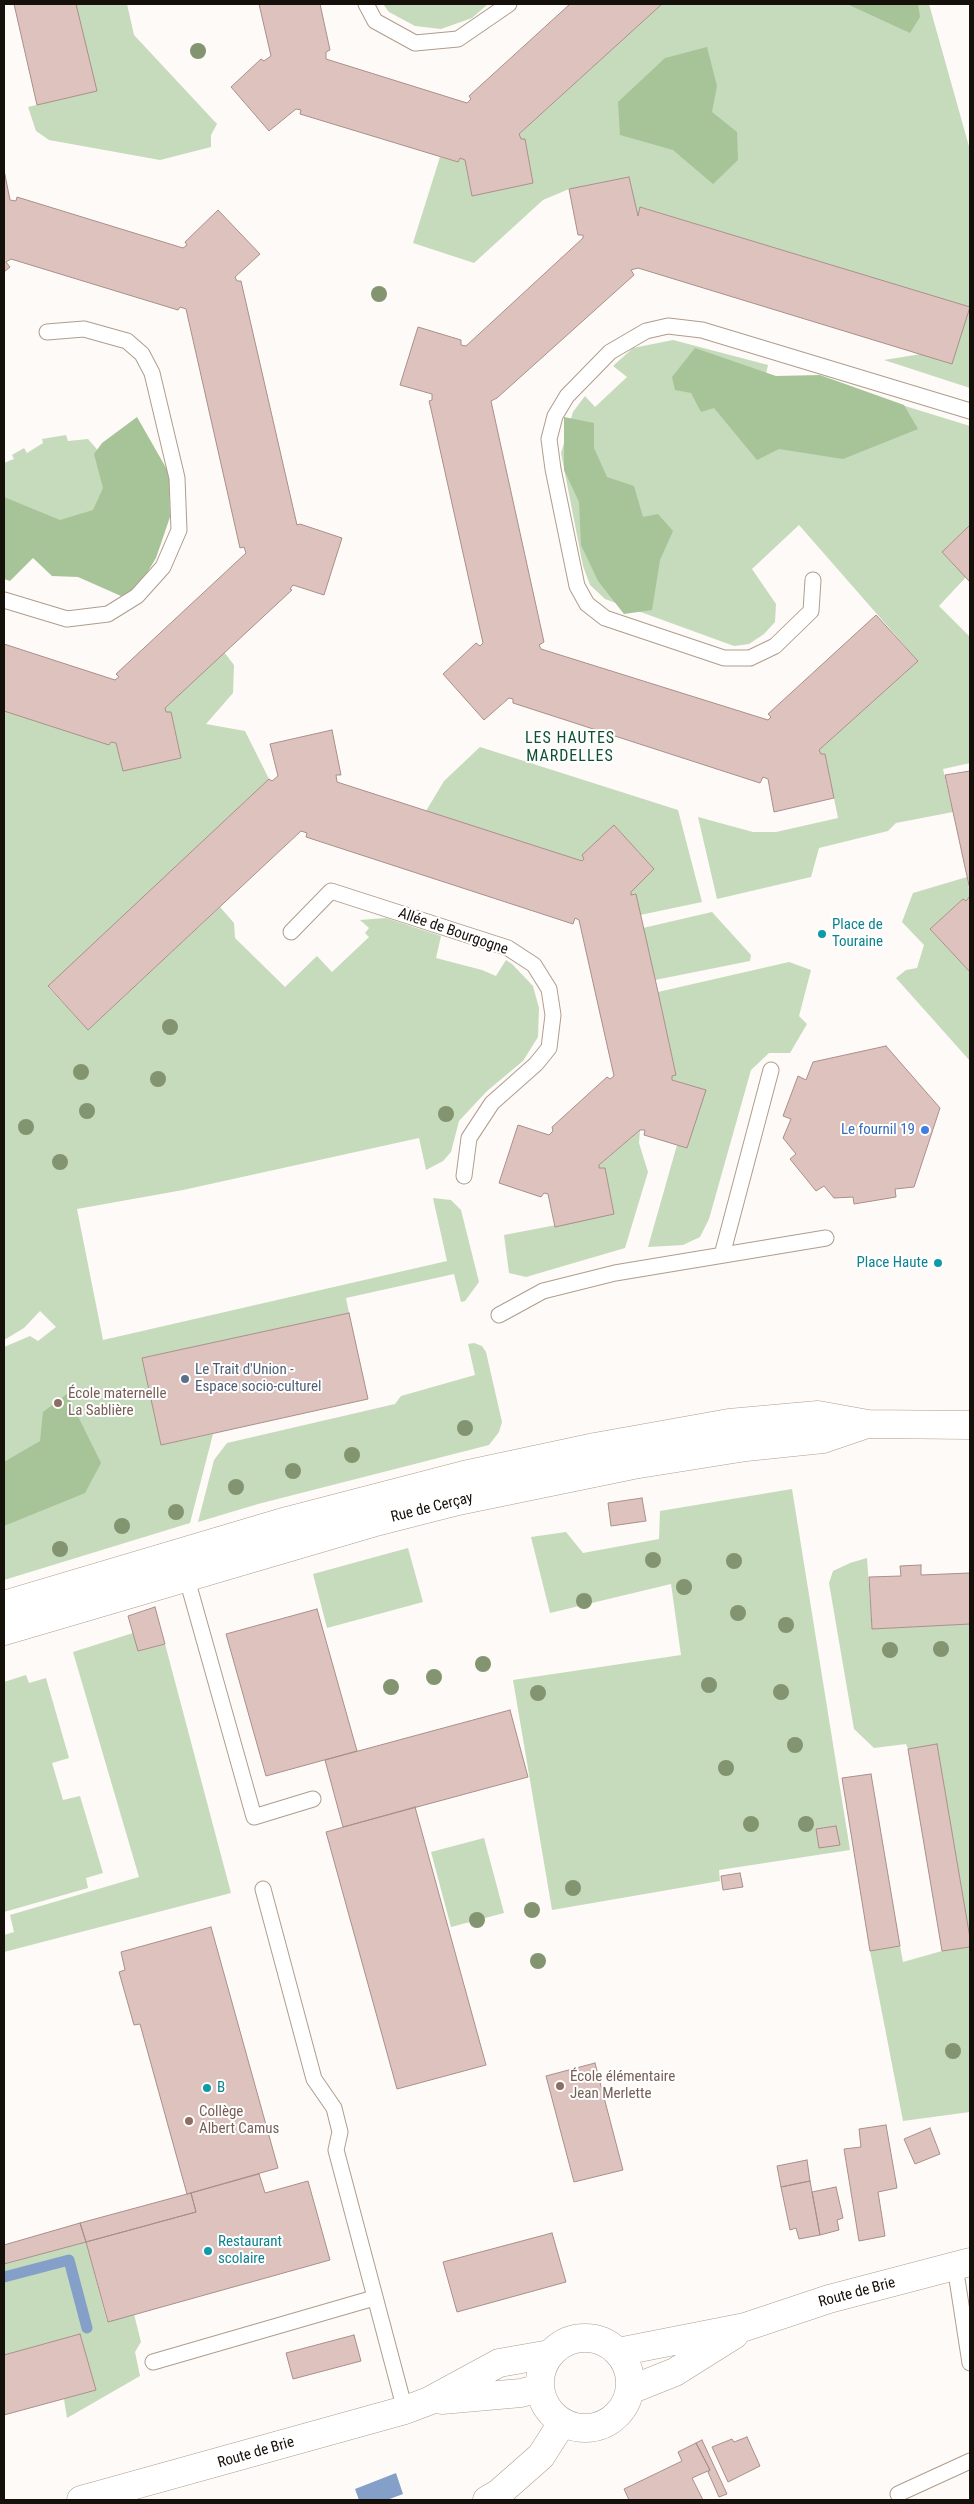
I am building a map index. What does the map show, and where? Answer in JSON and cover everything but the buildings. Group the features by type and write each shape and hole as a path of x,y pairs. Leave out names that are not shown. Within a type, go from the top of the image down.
{"street":[{"name":"Rue de Cerçay","path":"4,1631 184,1565 287,1521 445,1480 595,1447 729,1424 818,1415 868,1424 970,1425"},
{"name":"Rue de Cerçay","path":"4,1605 184,1565"},
{"name":"Route de Brie","path":"618,2352 745,2327 829,2300 962,2264"},
{"name":"Route de Brie","path":"630,2390 675,2372 745,2327"},
{"path":"588,2338 600,2340 618,2352 626,2365 630,2390 625,2404 617,2415 604,2424 590,2428 575,2428 562,2423 549,2411 540,2388 542,2368 550,2354 562,2344 588,2338"},
{"name":"Route de Brie","path":"417,2406 499,2363 550,2354"},
{"name":"Route de Brie","path":"81,2500 417,2406 521,2393 540,2388"},
{"path":"487,2500 500,2493 541,2456 562,2423"}],"lane":[{"path":"366,4 375,22 416,43 458,39 509,4"},
{"path":"813,580 811,611 775,646 750,658 724,658 605,618 599,614 587,604 577,586 553,469 549,439 555,416 567,396 610,352 646,331 668,326 702,330 970,411"},
{"path":"4,600 67,619 108,614 137,596 163,567 179,530 177,478 152,373 142,354 127,341 84,329 47,332"},
{"name":"Allée de Bourgogne","path":"291,932 331,891 508,948 534,965 549,989 554,1015 549,1048 536,1064 492,1104 469,1138 464,1176"},
{"path":"722,1255 770,1070"},
{"path":"499,1315 543,1291 615,1273 826,1238"},
{"path":"184,1565 254,1817 313,1799"},
{"path":"263,1889 314,2079 334,2108 340,2132 336,2150 374,2298 417,2406"},
{"path":"962,2264 970,2363"},
{"path":"153,2362 374,2298"},
{"path":"898,2494 970,2461"}],"green space":[{"path":"76,4 127,4 134,35 217,124 211,135 211,147 160,160 49,140 36,131 28,107 96,91"},
{"path":"383,4 488,4 472,18 441,29 415,26 389,12"},
{"path":"662,4 929,4 970,150 970,388 884,360 921,354 952,364 969,307 641,207 638,216 629,177 569,189 543,200 474,263 413,243 440,157 458,162 460,158 465,160 472,196 533,183 525,139 521,139 519,134"},
{"path":"847,4 918,4 920,17 910,33"},
{"path":"707,47 717,86 712,112 737,132 738,160 713,184 673,150 620,135 618,102 665,58"},
{"path":"673,340 768,365 764,383 814,378 970,426 970,525 942,552 966,577 939,606 970,637 970,763 943,769 953,812 896,823 888,831 819,848 811,877 717,899 698,817 753,832 776,832 838,818 825,754 821,754 819,750 918,661 799,525 752,569 776,604 775,622 764,634 749,644 734,646 605,599 590,585 583,566 561,453 573,412 585,396 595,407 627,377 613,366 633,348"},
{"path":"695,348 776,376 820,375 904,405 918,429 843,459 779,449 757,460 714,408 701,412 691,393 675,390 672,377"},
{"path":"137,417 169,473 170,517 156,558 136,591 121,596 78,577 52,576 33,558 10,581 4,579 4,497 60,520 93,510 103,488 94,454 102,443"},
{"path":"564,417 594,423 594,448 607,477 634,486 643,517 658,514 673,531 660,560 652,610 624,614 598,581 581,545 579,502 564,470"},
{"path":"66,435 68,441 88,439 101,454 113,473 95,536 4,539 4,463 14,459 12,455 24,448 27,453 43,443 42,439"},
{"path":"224,652 234,665 233,693 206,724 245,731 269,779 48,987 88,1030 220,907 234,923 235,938 285,987 317,956 332,972 369,937 365,933 369,928 360,920 386,918 441,936 436,958 482,970 496,976 506,960 512,964 533,986 539,1008 538,1037 523,1061 487,1091 459,1121 451,1152 443,1161 426,1170 419,1138 183,1190 77,1209 103,1340 447,1261 433,1198 451,1200 461,1210 479,1282 465,1301 461,1302 454,1274 346,1298 349,1313 142,1358 161,1445 213,1434 190,1523 4,1580 4,1347 30,1336 38,1341 56,1327 40,1311 24,1328 4,1340 4,711 109,745 111,742 116,743 123,771 181,758 171,712 166,712 165,708"},
{"path":"480,747 678,810 702,902 640,915 636,894 631,895 631,892 654,869 614,825 582,861 426,811 444,781"},
{"path":"967,877 970,896 966,901 963,899 930,929 970,972 970,1061 896,978 906,970 917,968 924,945 902,922 913,893"},
{"path":"712,912 751,955 750,961 655,980 643,928"},
{"path":"789,962 811,970 799,1016 807,1024 790,1053 769,1053 751,1070 709,1219 700,1237 683,1245 648,1247 677,1145 687,1148 705,1090 672,1080 672,1076 676,1074 658,992"},
{"path":"640,1130 639,1143 648,1172 625,1248 526,1277 509,1273 504,1235 614,1214 605,1169 599,1168 599,1165"},
{"path":"474,1343 482,1346 486,1352 502,1422 499,1432 489,1445 258,1504 198,1522 214,1460 227,1443 395,1404 401,1396 475,1375 468,1344"},
{"path":"67,1394 101,1463 85,1493 4,1526 4,1462 40,1441 43,1412"},
{"path":"792,1489 850,1850 719,1870 720,1881 552,1910 513,1680 681,1655 671,1584 550,1613 531,1537 566,1532 583,1553 659,1539 660,1511"},
{"path":"408,1548 423,1602 327,1628 313,1574"},
{"path":"867,1558 872,1629 970,1624 970,1938 937,1744 908,1749 906,1744 874,1748 854,1729 829,1583 833,1571"},
{"path":"133,1633 139,1651 165,1644 231,1893 4,1952 4,1935 14,1932 10,1915 139,1877 73,1652"},
{"path":"26,1675 29,1683 46,1678 69,1758 52,1763 63,1800 80,1796 103,1873 86,1878 88,1888 4,1912 4,1682"},
{"path":"484,1838 504,1913 451,1927 431,1852"},
{"path":"900,1946 903,1962 942,1951 970,1947 970,2112 903,2121 870,1951"},
{"path":"86,2242 107,2321 134,2314 141,2342 135,2352 140,2376 67,2418 64,2399 96,2390 80,2334 4,2355 4,2264"}],"water":[{"path":"396,2473 403,2494 387,2500 359,2500 355,2489"}],"waterway":[{"path":"4,2277 69,2260 87,2328"}],"place":[{"name":"Place de Touraine","path":"822,934"},
{"name":"Le fournil 19","path":"925,1130"},
{"name":"Place Haute","path":"938,1263"},
{"name":"Le Trait d'Union - Espace socio-culturel","path":"185,1379"},
{"name":"École maternelle La Sablière","path":"58,1403"},
{"name":"École élémentaire Jean Merlette","path":"560,2086"},
{"name":"B","path":"207,2088"},
{"name":"Collège Albert Camus","path":"189,2121"},
{"name":"Restaurant scolaire","path":"208,2251"}],"district":[{"name":"LES HAUTES MARDELLES","path":"570,748"}]}
